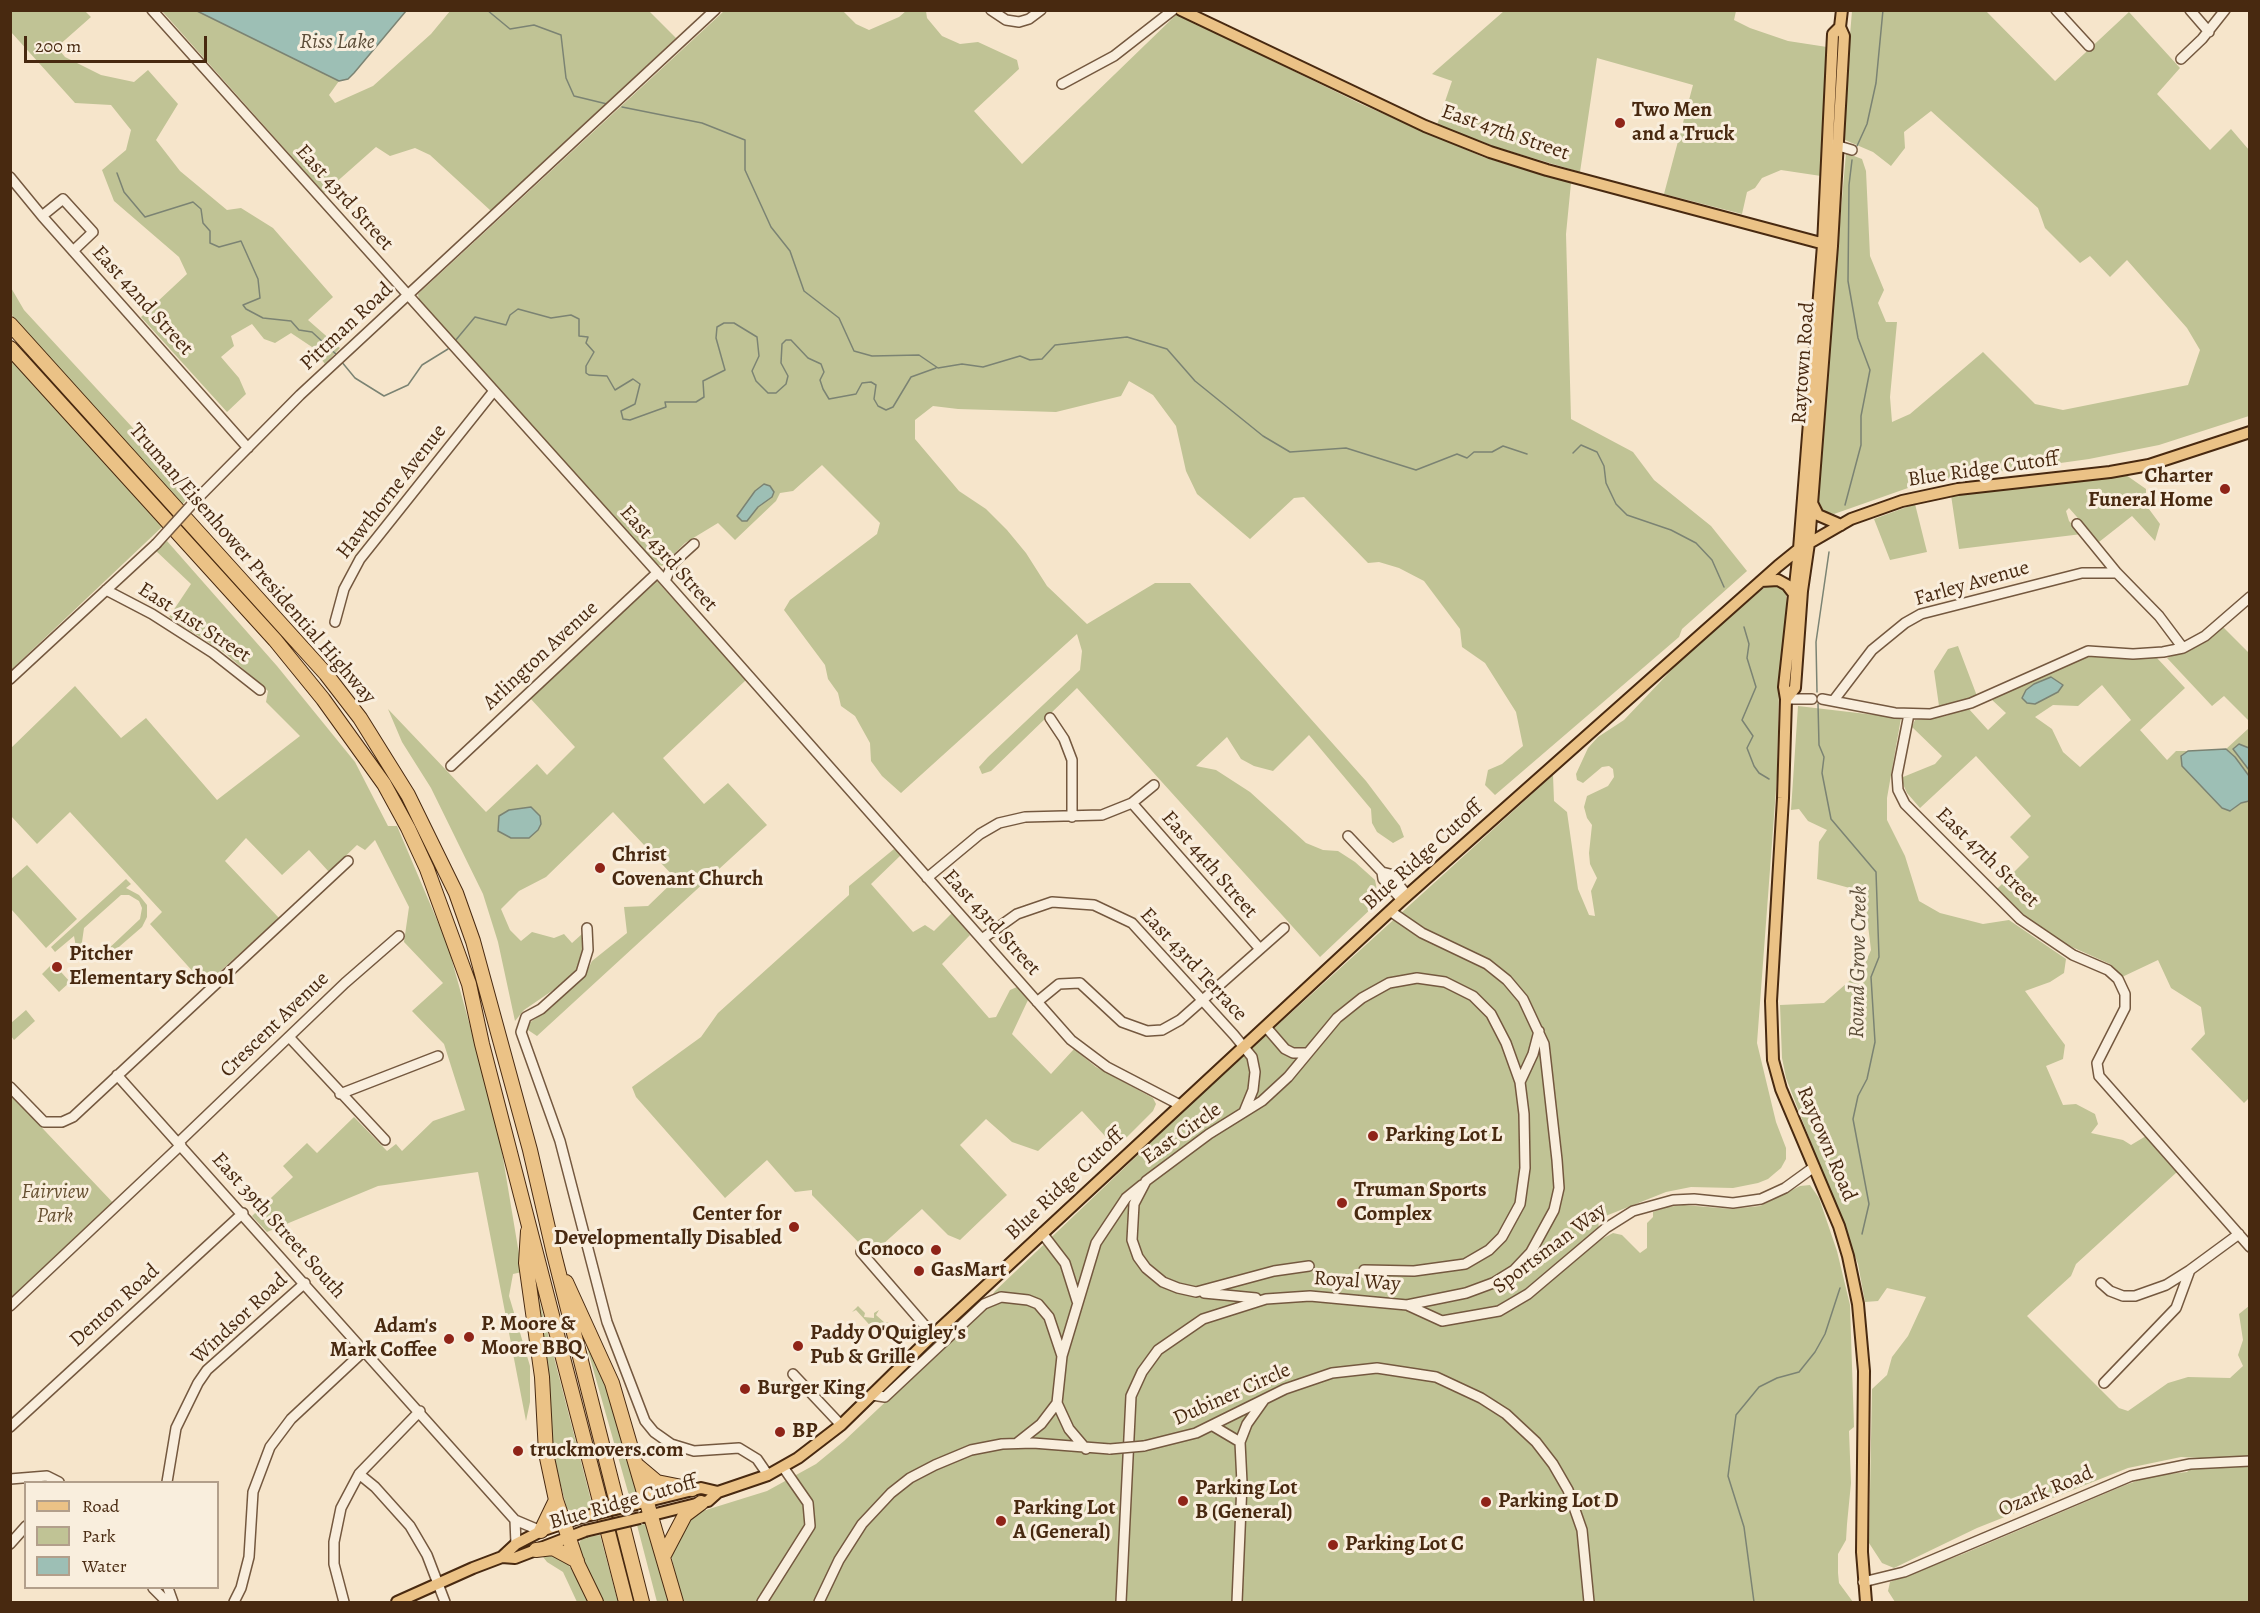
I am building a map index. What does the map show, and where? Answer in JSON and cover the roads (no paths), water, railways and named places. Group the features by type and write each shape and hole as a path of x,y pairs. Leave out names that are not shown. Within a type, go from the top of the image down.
{"highway":[{"name":"Truman/Eisenhower Presidential Highway","path":"10,324 326,674 360,718 408,795 456,893 473,942 530,1150 556,1264"},
{"name":"Truman/Eisenhower Presidential Highway","path":"10,348 275,640 323,699 384,784 427,869 469,984 482,1044 529,1217 626,1602"},
{"path":"529,1217 526,1263 542,1377 545,1449 556,1500 577,1561 596,1602"},
{"path":"556,1264 579,1306 612,1383 636,1465 646,1516 664,1555 676,1602"},
{"path":"556,1264 642,1602"},
{"path":"636,1465 657,1482 692,1489"},
{"path":"541,1531 556,1500"},
{"path":"664,1555 685,1515 701,1503"},
{"path":"536,1550 553,1548 577,1561"}],"main road":[{"name":"East 47th Street","path":"1181,10 1425,126 1490,152 1547,170 1828,245"},
{"name":"Raytown Road","path":"1786,699 1795,688 1802,591 1809,543 1833,144 1833,34 1839,27 1842,10"},
{"name":"Raytown Road","path":"1828,245 1784,687 1786,699 1784,798 1771,1001 1773,1060 1790,1112 1843,1239 1858,1304 1864,1371 1863,1582 1866,1602"},
{"name":"Blue Ridge Cutoff","path":"502,1557 515,1558 585,1531 708,1501 718,1492 768,1475 783,1467 841,1425 933,1335 1404,898 1760,581 1799,549 1872,510 1934,493 2149,465 2250,432"},
{"path":"1812,503 1818,515 1841,525"},
{"path":"1760,581 1779,580 1787,585 1794,594"},
{"name":"Blue Ridge Cutoff","path":"397,1602 439,1582 502,1557 516,1544 564,1521 692,1489 704,1487 718,1492"}],"street":[{"name":"East 43rd Street","path":"152,10 657,573 1037,1002 1089,1056 1180,1105"},
{"name":"Pittman Road","path":"10,679 156,544 194,502 330,367 716,10"},
{"path":"992,11 1006,21 1019,22 1029,19 1041,10"},
{"path":"1062,84 1114,56 1173,10"},
{"path":"2056,10 2089,46"},
{"path":"2190,10 2209,32"},
{"path":"2181,59 2209,32 2225,10"},
{"path":"1833,144 1852,150"},
{"name":"East 42nd Street","path":"10,177 248,448"},
{"path":"42,216 63,199 93,232 73,251"},
{"name":"Hawthorne Avenue","path":"335,622 344,589 360,560 493,392"},
{"path":"2077,524 2118,573 2159,616 2183,648"},
{"path":"664,581 673,563 694,544"},
{"name":"Arlington Avenue","path":"451,766 657,573"},
{"name":"Farley Avenue","path":"1834,700 1872,650 1905,623 1921,614 2082,573 2118,573"},
{"name":"East 41st Street","path":"106,590 152,614 213,653 260,690"},
{"path":"1822,699 1909,714 1930,714 1971,703 2088,651 2142,653 2183,648 2205,636 2250,597"},
{"path":"1786,699 1812,699"},
{"name":"East 47th Street","path":"1909,714 1897,775 1898,789 1905,804 2020,919 2073,955 2108,970 2118,980 2125,994 2125,1008 2097,1063 2099,1076 2250,1246"},
{"path":"1050,718 1064,739 1072,760 1072,817"},
{"path":"927,878 980,834 999,824 1025,817 1102,815 1132,803 1154,785"},
{"name":"East 44th Street","path":"1132,803 1260,949"},
{"path":"1348,836 1382,872 1382,878 1404,898"},
{"path":"10,1087 39,1119 47,1122 62,1122 73,1117 348,861"},
{"name":"East 43rd Terrace","path":"982,939 1017,914 1039,905 1065,901 1094,905 1132,923 1204,1000 1243,1046"},
{"name":"Royal Way","path":"1121,1602 1128,1419 1131,1396 1142,1372 1158,1350 1203,1319 1266,1299 1310,1296 1407,1305 1466,1293 1493,1283 1514,1270 1545,1232 1554,1210 1558,1188 1544,1044 1522,999 1507,980 1487,964 1422,933 1390,911"},
{"path":"587,928 588,950 581,973 541,1009 526,1017 521,1032 560,1141 607,1322 645,1421 662,1439 684,1449 704,1451 733,1447 745,1450 757,1459 768,1475"},
{"path":"1037,1002 1059,984 1080,983 1122,1022 1147,1031 1174,1025 1284,928"},
{"name":"Crescent Avenue","path":"10,1306 345,983 399,936"},
{"name":"East Circle","path":"1266,1299 1196,1292 1163,1282 1146,1268 1138,1257 1132,1240 1132,1225 1134,1204 1146,1181 1209,1134 1262,1101 1288,1077 1338,1018 1362,998 1389,983 1417,978 1445,982 1473,996 1485,1008 1506,1044 1520,1082 1524,1114 1524,1180 1517,1212 1502,1237 1481,1256 1455,1267 1414,1271 1364,1270"},
{"path":"1266,1026 1285,1049 1293,1053 1307,1053"},
{"path":"1520,1082 1533,1054 1539,1031"},
{"path":"290,1038 385,1140"},
{"name":"East Circle","path":"1243,1046 1254,1061 1255,1072 1252,1090 1243,1113"},
{"path":"340,1094 438,1056"},
{"name":"East 39th Street South","path":"117,1075 243,1213 515,1520 541,1531"},
{"name":"Sportsman Way","path":"1407,1305 1442,1321 1499,1311 1528,1294 1606,1228 1633,1211 1673,1200 1694,1198 1733,1203 1761,1199 1785,1188 1814,1167"},
{"path":"1086,1449 1069,1429 1057,1403 1062,1356 1070,1338 1077,1301 1096,1243 1126,1198 1146,1181"},
{"name":"Denton Road","path":"10,1427 243,1213"},
{"path":"1042,1233 1065,1263 1077,1301"},
{"path":"2101,1283 2109,1291 2123,1296 2135,1296 2166,1285 2239,1234"},
{"path":"861,1252 933,1335"},
{"path":"1196,1292 1274,1270 1309,1266"},
{"path":"2104,1383 2176,1308 2190,1270"},
{"name":"Windsor Road","path":"167,1481 176,1428 198,1383 207,1370 305,1283"},
{"path":"872,1395 885,1397 984,1304 1002,1297 1013,1296 1038,1305 1044,1310 1054,1328 1062,1356"},
{"path":"234,1602 249,1557 254,1492 270,1447 291,1419 365,1350"},
{"name":"Dubiner Circle","path":"819,1602 845,1549 862,1524 891,1493 910,1478 954,1456 985,1446 1017,1443 1110,1449 1174,1441 1213,1426 1265,1398 1320,1376 1358,1368 1377,1368 1436,1377 1494,1405 1516,1422 1540,1447 1568,1490 1582,1530 1589,1602"},
{"path":"793,1374 841,1425"},
{"path":"1237,1602 1242,1483 1240,1442 1247,1425 1265,1398"},
{"path":"1017,1443 1041,1424 1057,1403"},
{"path":"344,1602 334,1564 334,1534 341,1508 359,1474 420,1411"},
{"path":"1213,1426 1240,1442"},
{"name":"Ozark Road","path":"1863,1582 1904,1572 2131,1476 2190,1464 2250,1461"},
{"path":"762,1602 810,1526 808,1503 783,1467"},
{"path":"359,1474 375,1487 410,1526 427,1555 445,1602"},
{"path":"10,1479 47,1476 57,1481"},
{"path":"515,1520 516,1544"},
{"path":"10,1544 24,1528"},
{"path":"155,1589 167,1602"}],"water":[{"name":"Riss Lake","path":"197,11 406,11 354,73 348,79 339,81"},
{"path":"764,484 770,486 774,492 772,497 758,507 747,521 742,521 737,516 755,491"},
{"path":"2051,677 2063,685 2058,692 2035,704 2027,703 2022,698 2026,690 2034,684"},
{"path":"2239,744 2249,748 2249,770 2233,749"},
{"path":"2226,749 2249,776 2249,801 2241,803 2230,811 2222,808 2182,766 2181,756 2188,751"},
{"path":"531,807 540,816 541,824 529,838 511,838 498,831 499,816 509,810"}],"waterway":[{"path":"487,10 510,29 534,25 561,35 566,78 574,96 607,104"},
{"name":"Round Grove Creek","path":"1857,146 1867,124 1876,83 1883,10"},
{"path":"622,107 702,123 745,140 745,170 771,227 790,251 804,291 839,318 854,351 872,356 919,355 938,368 962,364 983,367 1020,356 1030,360 1042,359 1055,345 1127,337 1167,349 1195,381 1263,436 1290,452 1346,448 1416,470 1457,454 1467,458 1474,452 1492,452 1503,446 1527,454"},
{"name":"Round Grove Creek","path":"1845,505 1861,445 1861,416 1870,370 1858,338 1848,281 1849,185 1852,160"},
{"path":"117,173 124,192 145,217 193,202 201,209 203,223 210,231 210,243 219,247 241,241 258,279 260,298 243,305 246,309 263,318 291,321 299,330 312,332 337,355"},
{"path":"455,341 475,317 506,325 510,315 518,309 551,318 571,315 579,319 579,336 588,337 586,343 594,352 586,366 586,373 607,376 615,390 633,379 640,384 635,404 621,411 623,419 630,420 666,407 665,402 696,402 704,397 703,381 725,370 716,338 717,327 724,323 734,323 757,337 759,356 752,371 756,381 768,393 776,393 786,384 788,376 781,363 782,344 786,340 791,340 808,358 821,364 824,372 820,380 829,399 856,394 862,383 871,382 876,385 874,399 878,406 886,410 893,407 911,377 936,368"},
{"path":"341,361 355,378 384,396 408,385 422,365 448,349"},
{"path":"1573,453 1581,445 1597,452 1604,466 1606,483 1616,504 1627,515 1671,530 1696,543 1712,560 1724,587"},
{"name":"Round Grove Creek","path":"1817,692 1816,642 1829,552"},
{"path":"1744,627 1749,644 1747,658 1756,687 1742,720 1753,736 1747,748 1754,766 1759,773 1769,779"},
{"name":"Round Grove Creek","path":"1818,704 1819,745 1824,757 1822,773 1831,819 1876,872 1879,957 1871,977 1875,1042 1867,1079 1858,1096 1853,1119 1869,1204 1862,1234"},
{"name":"Round Grove Creek","path":"1754,1602 1744,1527 1728,1476 1736,1415 1759,1387 1777,1378 1799,1372 1815,1352 1825,1334 1840,1288"}],"place":[{"name":"Two Men and a Truck","path":"1620,123"},
{"name":"Charter Funeral Home","path":"2225,489"},
{"name":"Christ Covenant Church","path":"600,868"},
{"name":"Pitcher Elementary School","path":"57,967"},
{"name":"Parking Lot L","path":"1373,1136"},
{"name":"Truman Sports Complex","path":"1342,1203"},
{"name":"Center for Developmentally Disabled","path":"794,1227"},
{"name":"Conoco","path":"936,1250"},
{"name":"GasMart","path":"919,1271"},
{"name":"P. Moore & Moore BBQ","path":"469,1337"},
{"name":"Adam's Mark Coffee","path":"449,1339"},
{"name":"Paddy O'Quigley's Pub & Grille","path":"798,1346"},
{"name":"Burger King","path":"745,1389"},
{"name":"BP","path":"780,1432"},
{"name":"truckmovers.com","path":"518,1451"},
{"name":"Parking Lot B (General)","path":"1183,1501"},
{"name":"Parking Lot D","path":"1486,1502"},
{"name":"Parking Lot A (General)","path":"1001,1521"},
{"name":"Parking Lot C","path":"1333,1545"}],"park label":[{"name":"Fairview Park","path":"55,1205"}]}
